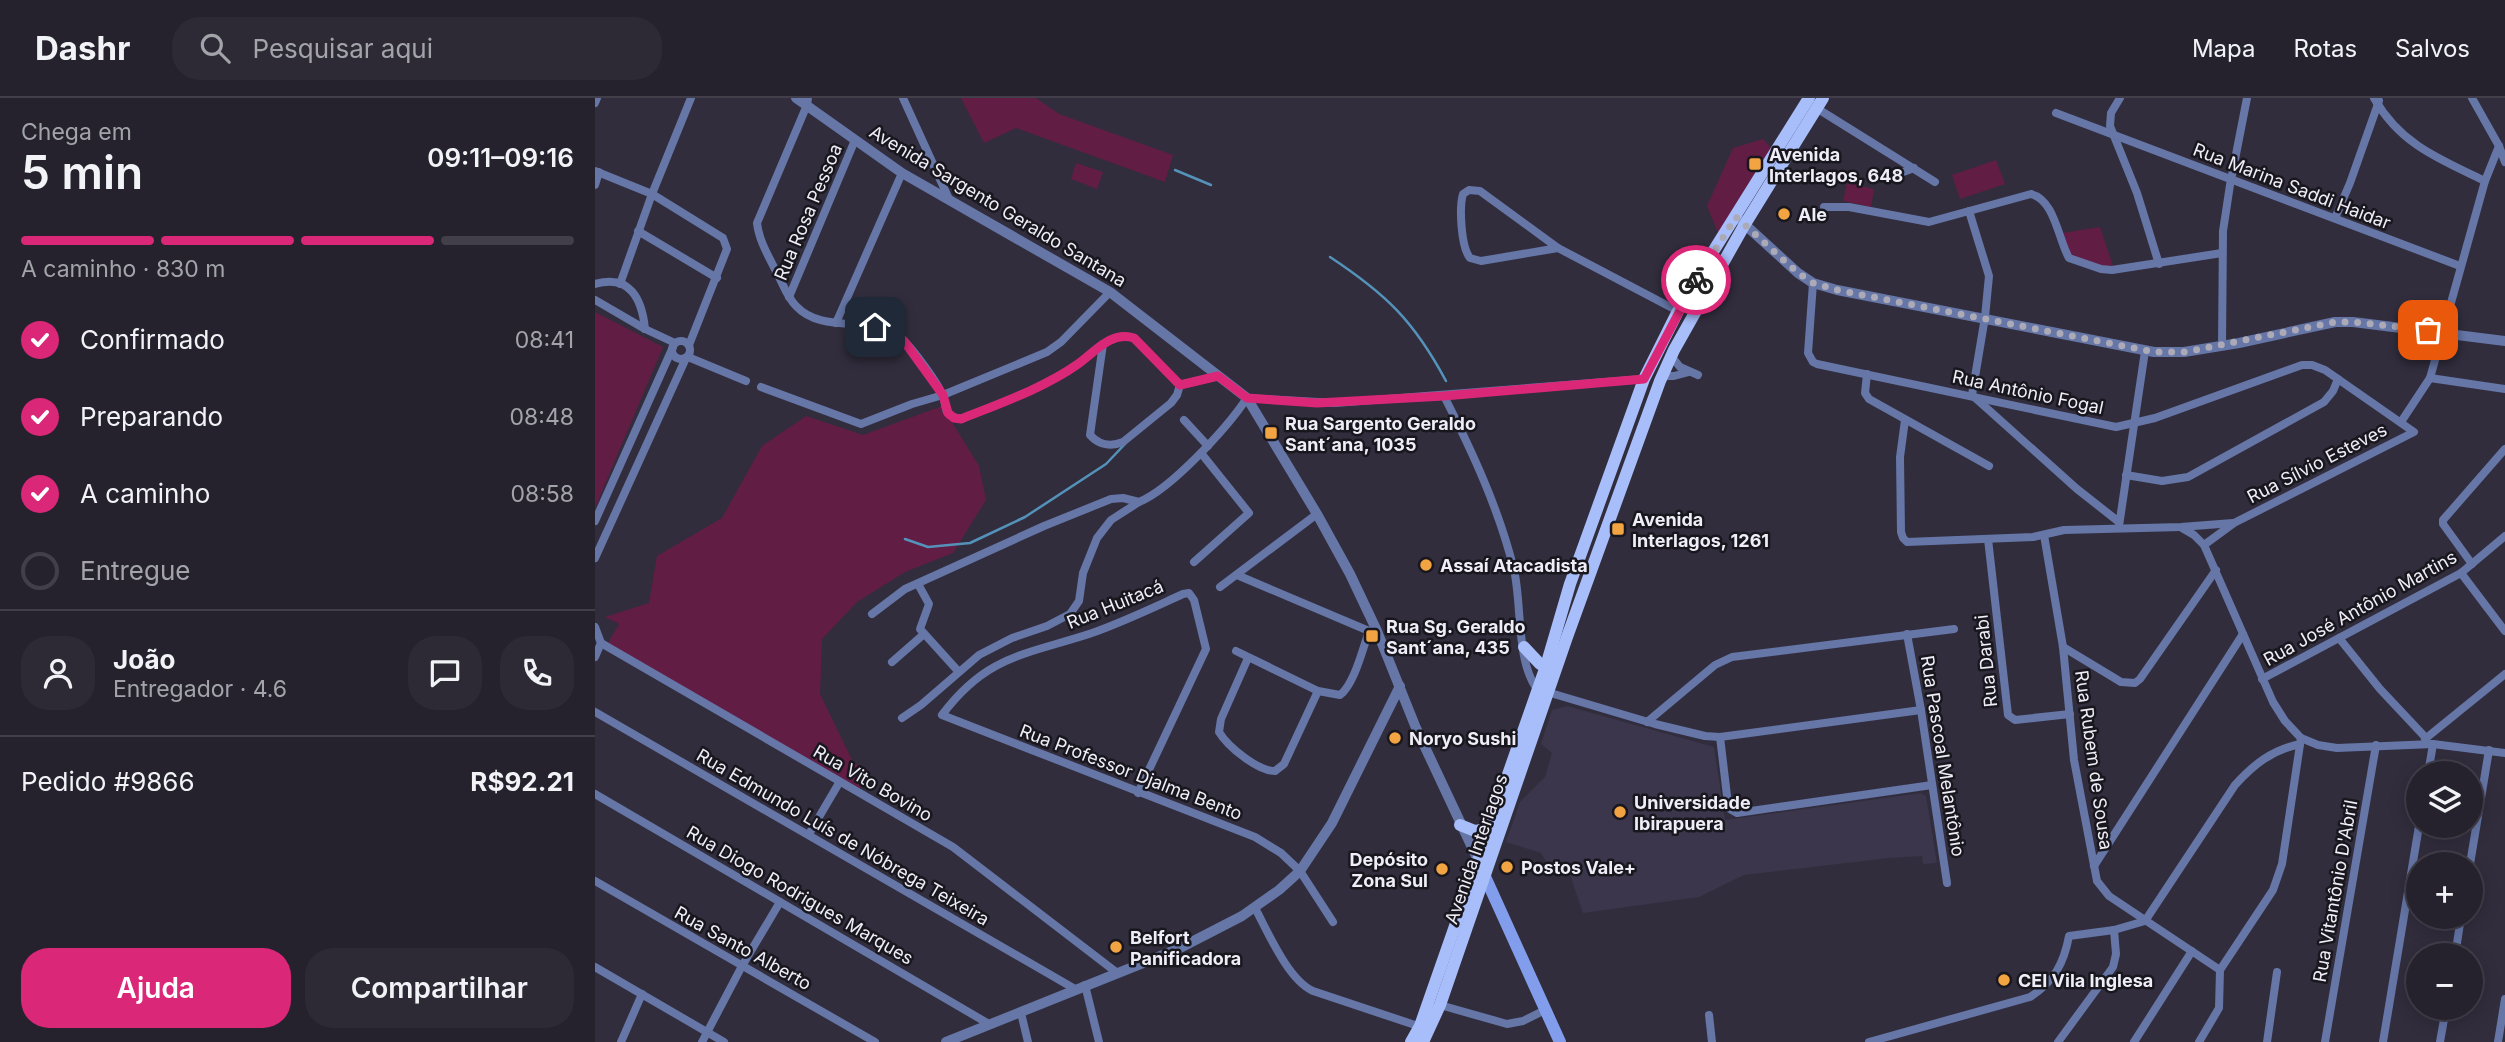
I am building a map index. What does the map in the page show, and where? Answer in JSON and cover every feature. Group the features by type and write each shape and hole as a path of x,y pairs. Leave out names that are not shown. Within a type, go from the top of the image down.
{"main road":[{"name":"Avenida Interlagos","path":"1749,208 1808,98"},
{"name":"Avenida Interlagos","path":"1552,665 1570,584 1644,379 1678,311 1821,104"},
{"name":"Avenida Interlagos","path":"1423,1042 1425,1028 1489,828 1662,376 1741,220"},
{"path":"1524,647 1536,662 1552,665"},
{"name":"Avenida Interlagos","path":"1411,1042 1425,1028 1440,1004 1485,876 1542,691"},
{"path":"1460,825 1475,831 1489,828"},
{"path":"1478,860 1560,1042"}],"street":[{"path":"595,103 597,98"},
{"path":"620,284 652,194 691,98"},
{"name":"Avenida Sargento Geraldo Santana","path":"796,98 808,102 902,173 1109,292 1247,398 1350,574 1416,728 1478,860"},
{"path":"903,98 950,202"},
{"path":"2120,98 2109,120 2137,193 2159,264"},
{"path":"2222,345 2223,253 2231,179 2246,98"},
{"path":"2472,98 2505,162"},
{"path":"2377,100 2390,123 2411,142 2485,181"},
{"path":"2335,219 2350,183 2377,100"},
{"path":"808,102 757,223 758,231 789,297 803,312 836,323 885,329 895,333 910,348 943,395 948,413 954,418 961,419 1052,381 1103,344 1126,335 1134,338 1180,385"},
{"path":"1821,104 1935,182"},
{"name":"Rua Marina Saddi Haidar","path":"2056,113 2460,265"},
{"name":"Rua Rosa Pessoa","path":"789,297 855,140"},
{"path":"2401,422 2430,378 2445,332 2460,265 2485,181 2499,146"},
{"path":"1898,174 1914,168"},
{"path":"595,185 597,172 652,194 723,238 727,249 689,345 687,357 595,558"},
{"path":"836,323 902,173"},
{"path":"1558,248 1482,261 1470,258 1464,249 1462,194 1469,190 1480,191 1558,248 1678,311"},
{"path":"1824,207 1849,207 1925,222 2026,194 2035,195 2048,208 2067,255 2072,260 2103,270 2223,253"},
{"path":"1969,211 1989,276 1972,395 2119,526"},
{"path":"1741,220 1791,267 1813,283 2145,351 2173,353 2335,322 2445,332 2505,341"},
{"path":"638,231 717,278"},
{"path":"595,284 605,281 620,284 637,296 644,315 645,329"},
{"name":"Rua Antônio Fogal","path":"1813,283 1808,353 1810,359 1817,364 2116,427 2134,424 2302,365 2318,367 2414,432"},
{"path":"761,387 858,425 943,395 1054,348 1109,292"},
{"path":"595,300 674,345"},
{"path":"595,521 674,345 683,341 689,345"},
{"path":"1103,344 1089,428 1094,440 1109,445 1123,442 1171,403 1180,385"},
{"path":"674,345 675,357 687,357 745,381"},
{"path":"2119,526 2145,351"},
{"path":"1671,356 1677,364 1698,375"},
{"path":"1662,376 1689,372"},
{"path":"1867,374 1866,397 1989,466"},
{"path":"1180,385 1218,376"},
{"path":"2430,378 2505,389"},
{"path":"902,718 979,655 1070,614 1079,601 1083,573 1097,538 1111,520 1154,495 1201,453 1247,398 1326,403 1644,379"},
{"path":"2126,475 2162,481 2188,477 2324,402 2338,379"},
{"path":"1444,396 1476,459 1510,554 1515,573 1528,674 1542,691 1647,722 1690,733 1720,737 1921,710"},
{"path":"1184,420 1208,446"},
{"path":"1905,420 1900,457 1901,532 1904,541 1988,539 2119,526 2181,527 2234,523"},
{"name":"Rua Sílvio Esteves","path":"2234,523 2414,432"},
{"path":"2473,564 2443,524 2443,520 2505,449"},
{"path":"1194,562 1249,513 1201,453"},
{"path":"872,614 892,598 918,584 1044,526 1111,499 1123,498 1139,502"},
{"path":"601,508 615,513"},
{"path":"1220,587 1317,514"},
{"path":"2204,545 2234,523"},
{"path":"2181,527 2204,545 2262,679 2285,722 2301,741 2337,748 2426,742 2505,752"},
{"name":"Rua Rubem de Sousa","path":"2044,535 2063,647 2074,760 2097,881 2102,889 2145,921 2220,970"},
{"name":"Rua José Antônio Martins","path":"2262,679 2461,573 2505,536"},
{"name":"Rua Darabi","path":"1988,539 2008,715 2015,720 2070,714"},
{"path":"2063,647 2122,682 2135,683 2216,570"},
{"path":"2461,573 2505,631"},
{"path":"1235,651 1318,691 1334,695 1345,691 1373,631 1237,575"},
{"path":"918,584 929,604 920,629 958,671"},
{"name":"Rua Huitacá","path":"942,715 959,693 993,667 1012,657 1089,634 1189,593 1195,600 1206,649 1138,793"},
{"path":"595,627 601,643 595,657"},
{"path":"1647,722 1714,665 1724,660 1954,629"},
{"path":"892,662 924,634"},
{"name":"Rua Pascoal Melantônio","path":"1907,634 1947,883"},
{"path":"2094,866 2243,634"},
{"path":"2339,638 2379,690 2426,742 2427,761"},
{"name":"Rua Vito Bovino","path":"601,643 953,847 1116,972"},
{"path":"1248,658 1221,719 1219,733 1230,747 1264,769 1275,771 1284,764 1318,691"},
{"path":"2426,742 2505,674"},
{"path":"954,1040 1178,949 1255,908 1300,871 1332,823 1399,686"},
{"name":"Rua Edmundo Luís de Nóbrega Teixeira","path":"595,712 1080,987"},
{"name":"Rua Professor Djalma Bento","path":"942,715 1255,837 1282,853 1300,871 1333,922"},
{"path":"1720,737 1728,804 1737,813 1932,785"},
{"path":"1869,1042 2030,997 2041,990 2060,967 2069,936 2113,930 2145,921 2235,785 2251,767 2267,756 2301,741"},
{"path":"2199,1042 2219,1008 2220,970 2273,891 2282,864 2301,741"},
{"name":"Rua Vitantônio D'Abril","path":"2325,1042 2376,745"},
{"path":"2472,852 2490,750"},
{"path":"809,834 839,783"},
{"name":"Rua Diogo Rodrigues Marques","path":"595,794 989,1024"},
{"path":"2382,1042 2417,838"},
{"name":"Rua Santo Alberto","path":"595,881 875,1042"},
{"path":"702,1042 780,902"},
{"path":"1255,908 1302,985 1425,1028"},
{"path":"2058,1042 2113,967 2116,954 2113,930"},
{"path":"2134,1042 2192,951"},
{"path":"595,967 724,1042"},
{"path":"2267,1042 2277,972"},
{"path":"1080,987 1100,1042"},
{"path":"621,1042 642,994"},
{"path":"2498,1042 2505,999"},
{"path":"1440,1004 1507,1024 1523,1021 1545,1010"},
{"path":"1021,1013 1028,1042"},
{"path":"1709,1015 1712,1042"},
{"path":"2440,1042 2444,1020"}],"shaded area":[{"path":"961,98 1036,98 1059,114 1173,155 1165,182 1016,128 984,143"},
{"path":"1763,139 1773,150 1719,235 1707,206 1733,148"},
{"path":"1996,160 2005,184 1960,199 1952,175"},
{"path":"1076,163 1103,172 1097,189 1071,179"},
{"path":"1847,183 1874,189 1871,207 1843,201"},
{"path":"2100,227 2113,266 2091,264 2076,258 2069,250 2062,233"},
{"path":"595,312 663,347 595,508"},
{"path":"942,406 979,466 986,500 953,553 905,572 857,602 822,639 820,694 853,762 870,772 859,790 608,643 619,624 605,617 649,603 657,556 722,518 762,446 806,416 863,435"},
{"name":"Universidade Ibirapuera","path":"1567,706 1714,747 1725,820 1921,793 1926,796 1937,863 1923,864 1922,856 1889,858 1744,875 1699,897 1583,913 1568,869 1553,875 1541,853 1506,842 1520,802 1545,777 1552,753 1541,744 1552,710"}],"waterway":[{"path":"1175,170 1211,185"},
{"path":"1330,257 1397,310 1422,342 1446,381"},
{"path":"905,539 928,547 970,543 1025,517 1106,464 1125,444"}],"way so far":[{"path":"1696,280 1736,217 1785,262 1813,283 2145,351 2185,352 2335,322 2428,330"}],"place":[{"name":"Avenida Interlagos, 648","path":"1755,164"},
{"name":"Ale","path":"1784,214"},
{"name":"Rua Sargento Geraldo Sant´ana, 1035","path":"1271,433"},
{"name":"Avenida Interlagos, 1261","path":"1618,529"},
{"name":"Assaí Atacadista","path":"1426,565"},
{"name":"Rua Sg. Geraldo Sant´ana, 435","path":"1372,636"},
{"name":"Noryo Sushi","path":"1395,738"},
{"name":"Universidade Ibirapuera","path":"1620,812"},
{"name":"Postos Vale+","path":"1507,867"},
{"name":"Depósito Zona Sul","path":"1442,869"},
{"name":"Belfort Panificadora","path":"1116,947"},
{"name":"CEI Vila Inglesa","path":"2004,980"}],"route":[{"path":"875,327 895,333 904,341 943,395 948,413 954,418 961,419 1052,381 1103,344 1126,335 1134,338 1180,385 1218,376 1247,398 1255,400 1335,403 1644,379 1696,280"}]}
